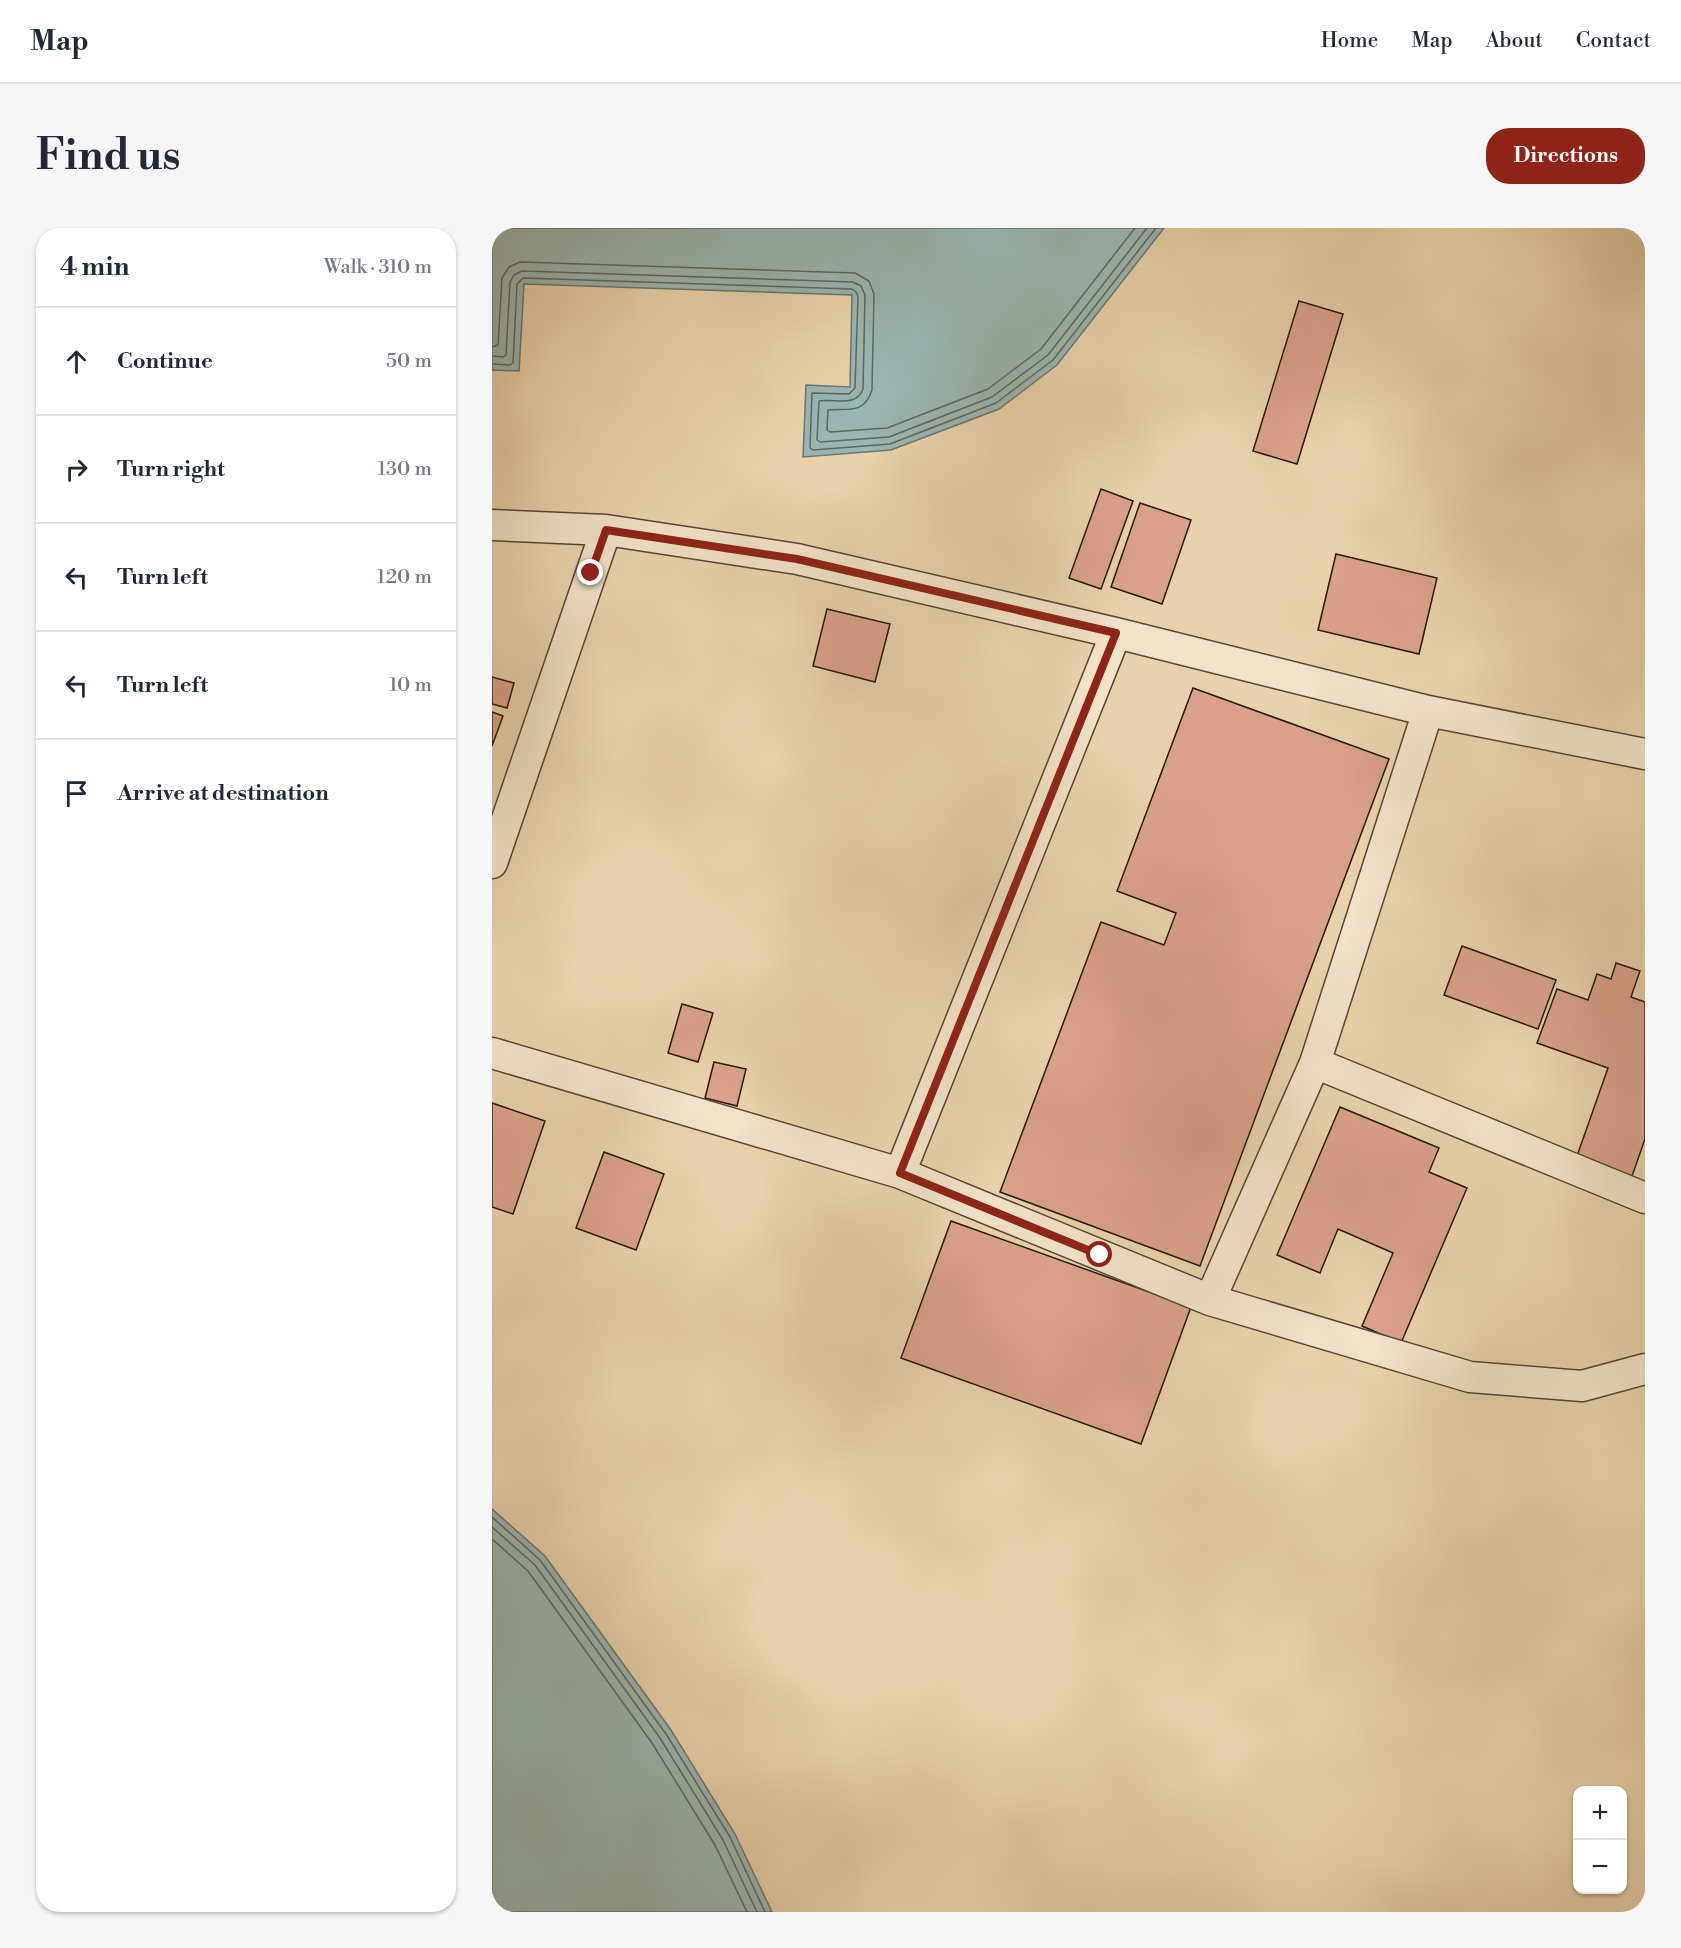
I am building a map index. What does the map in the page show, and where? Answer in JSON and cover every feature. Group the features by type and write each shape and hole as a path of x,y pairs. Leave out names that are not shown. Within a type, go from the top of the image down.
{"street":[{"path":"492,525 606,530 797,559 1116,633 1428,711 1645,754"},
{"path":"493,852 606,530"},
{"path":"900,1173 1116,633"},
{"path":"1210,1300 1315,1063 1428,711"},
{"path":"492,1053 900,1173 1210,1300 1470,1377 1582,1386 1645,1369"},
{"path":"1315,1063 1645,1198"}],"water":[{"path":"492,228 1164,228 1057,365 999,409 891,450 803,457 806,385 850,387 852,295 524,284 519,371 492,370"},
{"path":"492,1509 545,1556 671,1730 735,1834 772,1912 492,1912"}],"building":[{"path":"1299,301 1343,314 1297,464 1253,451"},
{"path":"1101,489 1133,501 1101,589 1069,578"},
{"path":"1140,503 1191,520 1162,604 1111,587"},
{"path":"1336,554 1437,578 1419,654 1318,630"},
{"path":"827,609 890,624 875,682 813,666"},
{"path":"492,677 514,683 507,708 492,704"},
{"path":"1193,688 1389,759 1200,1266 1000,1192 1101,922 1164,945 1176,913 1117,891"},
{"path":"492,712 503,716 492,746"},
{"path":"1462,946 1556,980 1538,1029 1444,995"},
{"path":"1616,963 1640,971 1631,997 1645,1002 1645,1139 1632,1176 1577,1156 1608,1068 1537,1043 1557,989 1588,1000 1597,974 1611,979"},
{"path":"682,1004 713,1013 698,1062 668,1053"},
{"path":"714,1062 746,1069 737,1106 705,1098"},
{"path":"492,1103 545,1121 513,1214 492,1207"},
{"path":"1340,1107 1439,1148 1429,1172 1467,1188 1401,1343 1362,1326 1393,1253 1338,1229 1320,1273 1277,1255"},
{"path":"604,1152 664,1174 636,1250 576,1228"},
{"path":"951,1221 1191,1307 1141,1444 901,1358"}],"route":[{"path":"591,573 606,530 797,559 1116,633 900,1173 1100,1255"}]}
